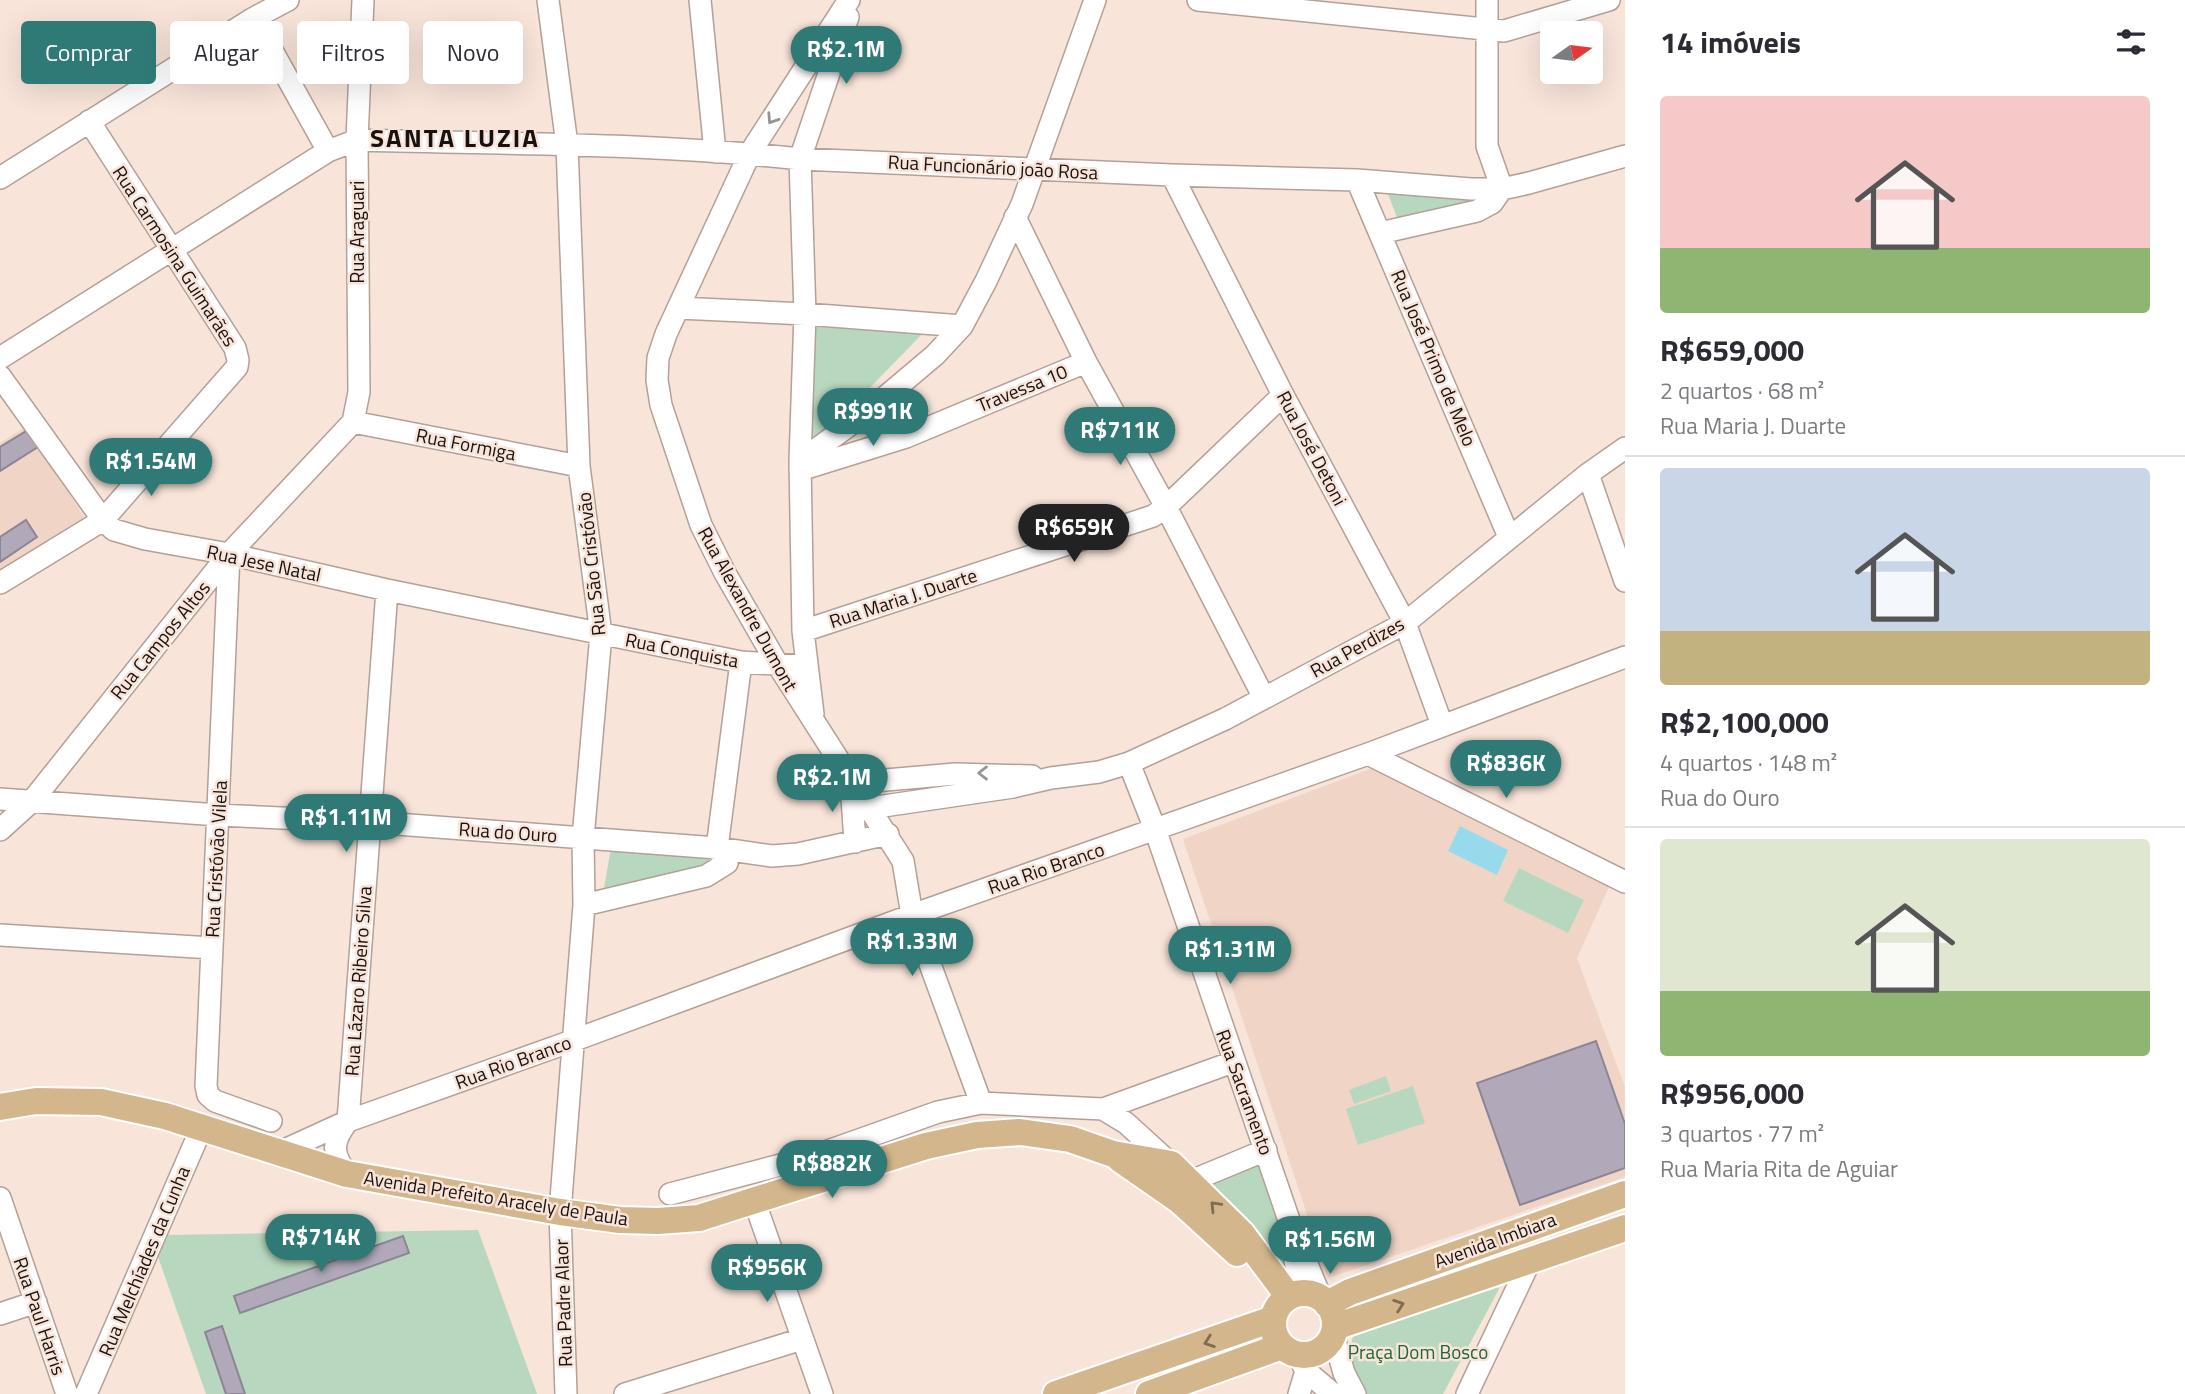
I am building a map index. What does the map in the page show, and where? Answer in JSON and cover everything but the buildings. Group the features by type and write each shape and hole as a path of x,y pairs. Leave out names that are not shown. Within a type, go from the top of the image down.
{"main road":[{"name":"Avenida Prefeito Aracely de Paula","path":"0,1107 36,1101 101,1102 165,1116 347,1174 560,1212 658,1222 699,1218 926,1146 977,1135 1020,1132 1070,1139 1113,1154 1171,1164 1191,1181 1235,1239 1308,1310 1274,1334 1295,1357"},
{"name":"Avenida Prefeito Aracely de Paula","path":"1113,1154 1235,1239"},
{"name":"Avenida Imbiara","path":"1056,1394 1308,1310 1350,1292 1625,1194"},
{"name":"Avenida Imbiara","path":"1308,1310 1530,1261 1625,1228"},
{"path":"1149,1394 1315,1353 1329,1342 1308,1310"}],"street":[{"path":"0,178 254,18 288,0"},
{"name":"Rua Araguari","path":"353,422 359,392 357,141 363,0"},
{"name":"Rua São Cristóvão","path":"548,0 567,145 579,466 601,634 583,838 584,905 560,1212"},
{"path":"700,0 715,152"},
{"path":"814,723 803,631 800,465 805,314 800,159 851,0"},
{"name":"Rua Alexandre Dumont","path":"851,0 750,153 678,308 658,358 657,380 661,405 701,525 725,573 778,665 903,861 912,915 981,1103"},
{"path":"800,465 935,355 962,326 1015,217 1095,0"},
{"path":"1198,0 1504,31 1609,0"},
{"path":"1381,233 1477,211 1492,203 1502,188 1487,146 1487,0"},
{"path":"254,18 328,151"},
{"name":"Rua Carmosina Guimarães","path":"0,583 103,520 237,367 235,348 89,121"},
{"path":"0,358 328,151 357,141"},
{"name":"Rua Funcionário joão Rosa","path":"357,141 567,145 750,153 800,159 1357,180 1471,189 1502,188 1558,177 1625,156"},
{"name":"Rua José Detoni","path":"1172,175 1283,395 1405,622 1443,725"},
{"name":"Rua José Primo de Melo","path":"1357,180 1509,537"},
{"path":"1015,217 1086,362 1166,507 1264,698"},
{"path":"678,308 962,326"},
{"name":"Travessa 10","path":"800,465 906,437 1086,362"},
{"name":"Rua Jese Natal","path":"0,376 103,520 114,530 145,539 229,554 601,634"},
{"name":"Rua Maria J. Duarte","path":"803,631 1153,516 1166,507 1283,395"},
{"path":"865,414 887,431 906,437"},
{"name":"Rua Formiga","path":"353,422 579,466"},
{"name":"Rua Campos Altos","path":"0,830 32,801 229,554 353,422"},
{"name":"Rua Perdizes","path":"1051,778 1099,772 1129,763 1214,724 1405,622 1588,474 1625,448"},
{"path":"1588,474 1625,581"},
{"name":"Rua Cristóvão Vilela","path":"229,554 206,1075 208,1095 215,1101 271,1121"},
{"name":"Rua Lázaro Ribeiro Silva","path":"347,1174 338,1163 335,1150 338,1134 348,1121 387,590"},
{"name":"Rua Conquista","path":"601,634 741,662 806,666"},
{"name":"Rua Rio Branco","path":"278,1153 348,1121 912,915 1368,754 1625,657"},
{"path":"584,905 706,876 727,863 717,848 741,662"},
{"path":"1368,754 1625,883"},
{"name":"Rua Sacramento","path":"1129,763 1155,830 1290,1223 1308,1310 1355,1394"},
{"path":"855,842 851,783 983,773 1051,778"},
{"path":"870,808 1013,787 1051,778"},
{"name":"Rua do Ouro","path":"0,799 218,815 370,822 717,848 772,856 798,854 888,834"},
{"path":"0,935 212,948"},
{"path":"670,1194 811,1157 938,1112 981,1103 1103,1109 1233,1062"},
{"name":"Avenida Prefeito Aracely de Paula","path":"1103,1109 1126,1123 1171,1164"},
{"name":"Rua Melchíades da Cunha","path":"86,1394 201,1129"},
{"path":"1191,1181 1266,1150"},
{"name":"Rua Paul Harris","path":"0,1198 67,1394"},
{"path":"754,1200 822,1394"},
{"name":"Rua Padre Alaor","path":"560,1212 566,1394"},
{"path":"1467,1394 1530,1261"},
{"path":"0,1314 36,1302"},
{"path":"625,1394 802,1339"},
{"path":"1295,1357 1299,1394"},
{"path":"1295,1357 1333,1394"}],"shaded area":[{"path":"27,426 84,517 0,571 0,443"},
{"path":"1375,767 1613,878 1577,958 1625,1087 1625,1177 1328,1278 1183,839"}],"green space":[{"path":"1386,189 1493,194 1482,205 1400,225"},
{"path":"812,327 927,329 808,447"},
{"path":"611,848 707,856 709,862 699,868 603,894"},
{"path":"1519,868 1584,900 1568,933 1503,901"},
{"path":"1386,1076 1391,1091 1354,1104 1349,1090"},
{"path":"1413,1086 1425,1123 1358,1145 1346,1109"},
{"path":"1258,1165 1288,1248 1290,1279 1208,1186"},
{"path":"478,1230 537,1394 206,1394 156,1251 166,1235"},
{"name":"Praça Dom Bosco","path":"1495,1280 1499,1289 1443,1394 1361,1394 1348,1358 1354,1331"}],"water":[{"path":"1460,826 1508,850 1497,875 1448,851"}],"district":[{"name":"SANTA LUZIA","path":"455,138"}]}
